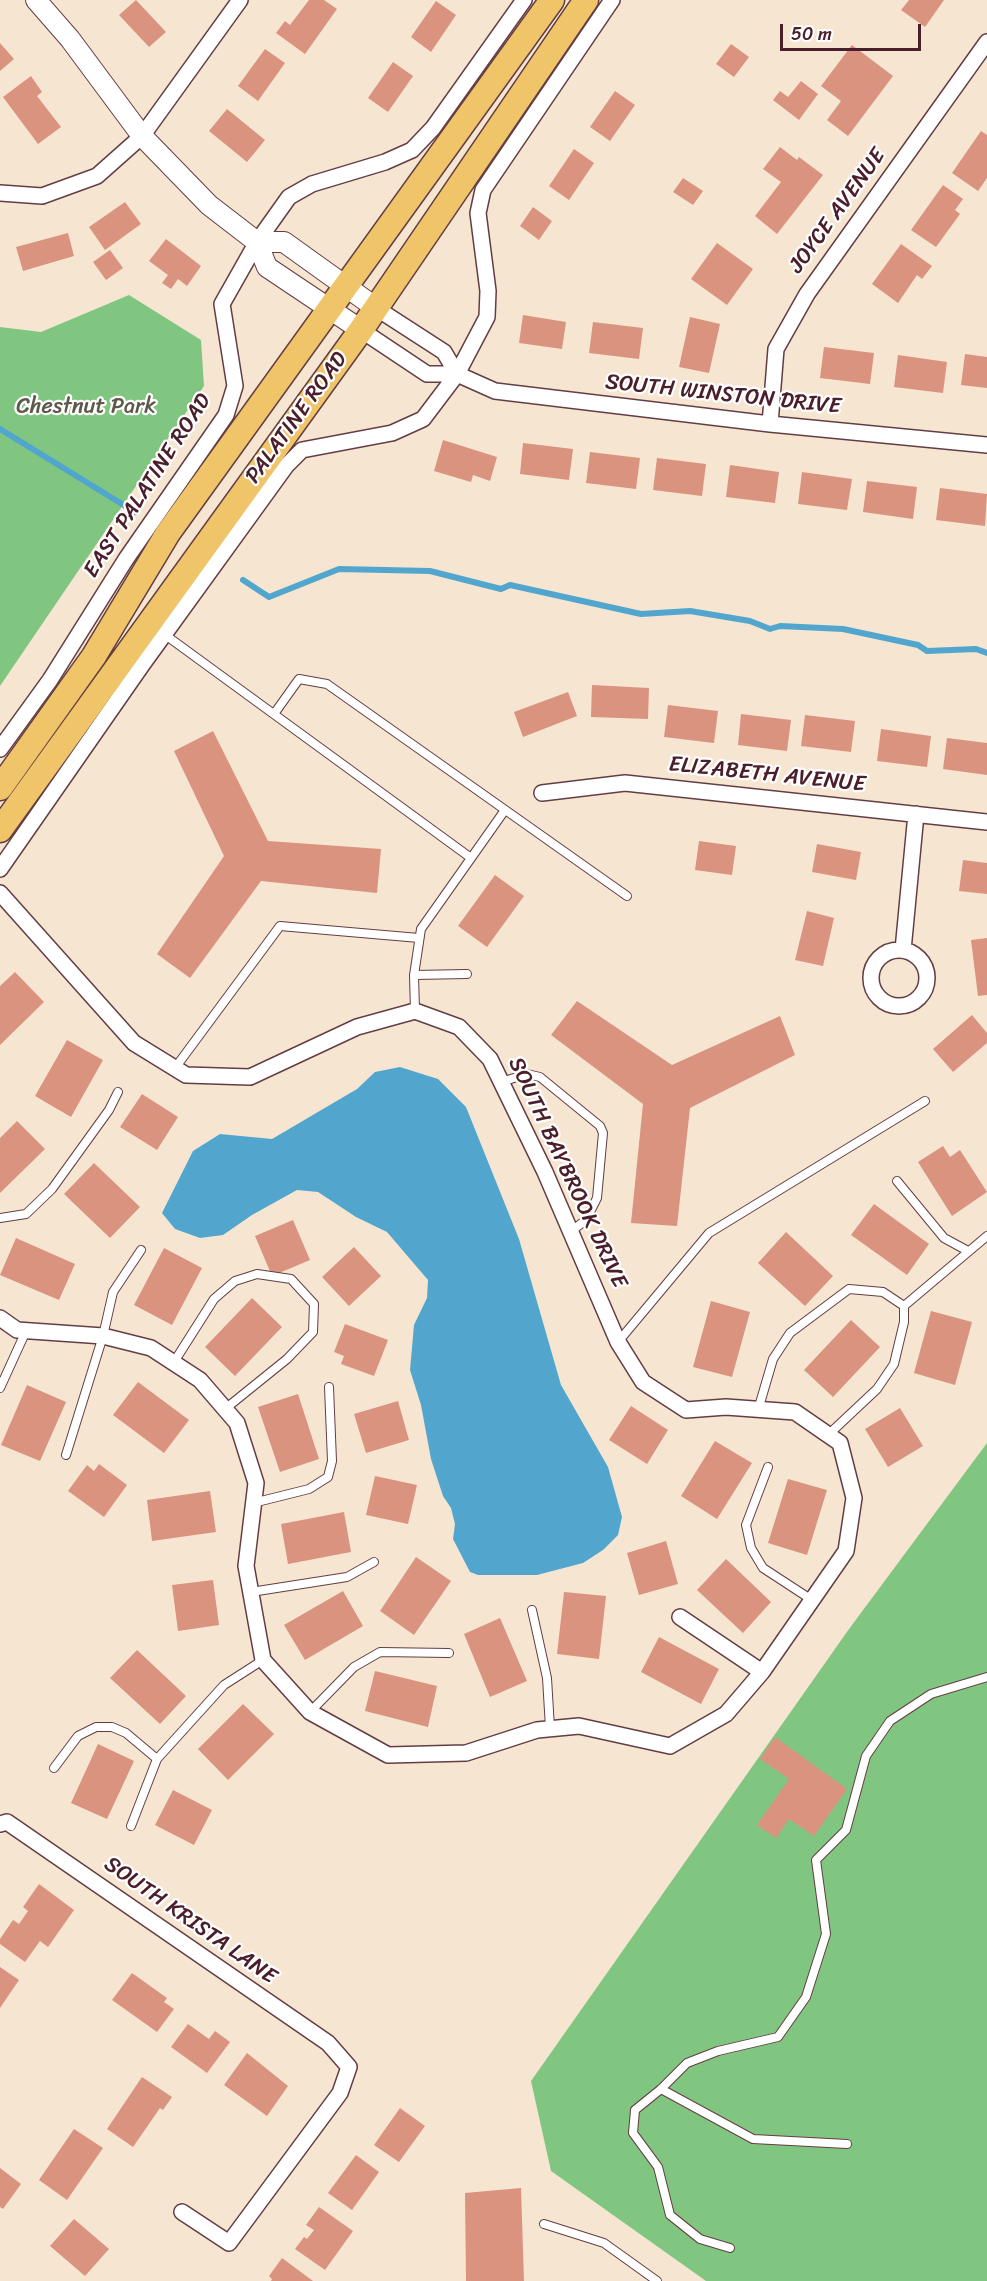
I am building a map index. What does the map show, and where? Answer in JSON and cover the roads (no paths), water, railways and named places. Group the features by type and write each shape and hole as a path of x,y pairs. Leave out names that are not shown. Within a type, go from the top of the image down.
{"main road":[{"name":"PALATINE ROAD","path":"0,788 94,656 168,533 552,0"},
{"name":"PALATINE ROAD","path":"0,830 361,330 586,0"}],"street":[{"path":"36,0 70,39 142,136 209,205 257,242 267,267 361,330"},
{"path":"0,193 42,196 97,176 142,136 240,0"},
{"name":"EAST PALATINE ROAD","path":"0,749 50,680 126,559 226,415 235,386 222,304 257,242 289,197 312,184 386,162 412,150 434,128 524,0"},
{"path":"457,374 487,317 488,291 478,233 478,213 483,190 612,0"},
{"name":"JOYCE AVENUE","path":"770,424 776,349 807,294 987,42"},
{"path":"257,242 284,242 376,308 444,352 457,374"},
{"name":"SOUTH WINSTON DRIVE","path":"361,330 427,374 457,374 495,391 770,424 987,445"},
{"name":"PALATINE ROAD","path":"0,869 164,634 286,466 302,450 392,433 423,419 457,374"},
{"name":"ELIZABETH AVENUE","path":"542,794 625,783 987,822"},
{"path":"903,950 916,814"},
{"path":"0,893 134,1042 186,1075 250,1077 357,1027 415,1011"},
{"name":"SOUTH BAYBROOK DRIVE","path":"263,1660 310,1712 388,1755 466,1753 537,1730 579,1726 670,1746 726,1714 762,1672 846,1551 854,1498 840,1443 795,1412 726,1407 686,1410 643,1382 618,1342 545,1172 490,1059 459,1027 415,1011"},
{"path":"0,1318 17,1330 103,1336 151,1348 200,1380 237,1422 256,1483 246,1566 263,1660"},
{"path":"680,1617 762,1672"},
{"name":"SOUTH KRISTA LANE","path":"0,1824 7,1822 328,2043 349,2067 340,2093 229,2243 182,2212"}],"lane":[{"path":"164,634 471,858"},
{"path":"274,714 299,679 327,684 627,896"},
{"path":"415,1011 414,975 420,929 505,810"},
{"path":"176,1068 280,926 419,938"},
{"path":"414,975 467,974"},
{"path":"501,1082 527,1074 540,1077 600,1126 603,1132 597,1198 586,1220 570,1232"},
{"path":"0,1218 26,1214 52,1189 109,1110 118,1092"},
{"path":"618,1342 709,1233 925,1101"},
{"path":"897,1181 944,1238 968,1251"},
{"path":"828,1435 877,1389 894,1364 904,1322 904,1306 987,1236"},
{"path":"66,1455 103,1336 112,1292 141,1250"},
{"path":"174,1362 214,1299 235,1281 257,1274 291,1279 314,1304 313,1332 287,1359 225,1409"},
{"path":"758,1410 773,1359 790,1333 849,1289 883,1292 904,1306"},
{"path":"0,1388 26,1331"},
{"path":"253,1503 309,1490 328,1477 332,1461 328,1387"},
{"path":"768,1467 746,1525 751,1548 763,1568 812,1600"},
{"path":"251,1592 347,1577 374,1562"},
{"path":"532,1610 547,1678 550,1728"},
{"path":"310,1712 354,1667 380,1652 449,1653"},
{"path":"131,1826 157,1759 224,1685 263,1660"},
{"path":"730,2248 700,2239 670,2215 658,2167 633,2133 635,2110 661,2089 687,2063 718,2050 778,2037 806,1997 826,1934 816,1860 846,1830 866,1756 890,1721 931,1694 987,1677"},
{"path":"54,1768 78,1736 96,1726 112,1727 126,1732 157,1759"},
{"path":"661,2089 753,2139 847,2144"},
{"path":"544,2224 604,2243 657,2281"}],"water":[{"path":"400,1067 438,1079 466,1107 519,1239 561,1385 608,1467 622,1517 618,1535 603,1550 583,1563 537,1575 478,1575 470,1572 453,1539 455,1524 451,1508 443,1496 431,1459 421,1405 410,1370 414,1325 427,1298 428,1280 387,1232 356,1217 318,1192 297,1190 252,1215 223,1235 200,1238 175,1229 162,1213 193,1151 220,1134 272,1139 357,1089 375,1072"}],"waterway":[{"path":"0,429 135,512"},
{"path":"243,580 269,597 339,569 430,571 501,589 510,585 641,614 690,611 750,621 770,629 780,626 843,629 918,645 927,651 976,649 987,653"}],"park label":[{"name":"Chestnut Park","path":"86,407"}]}
